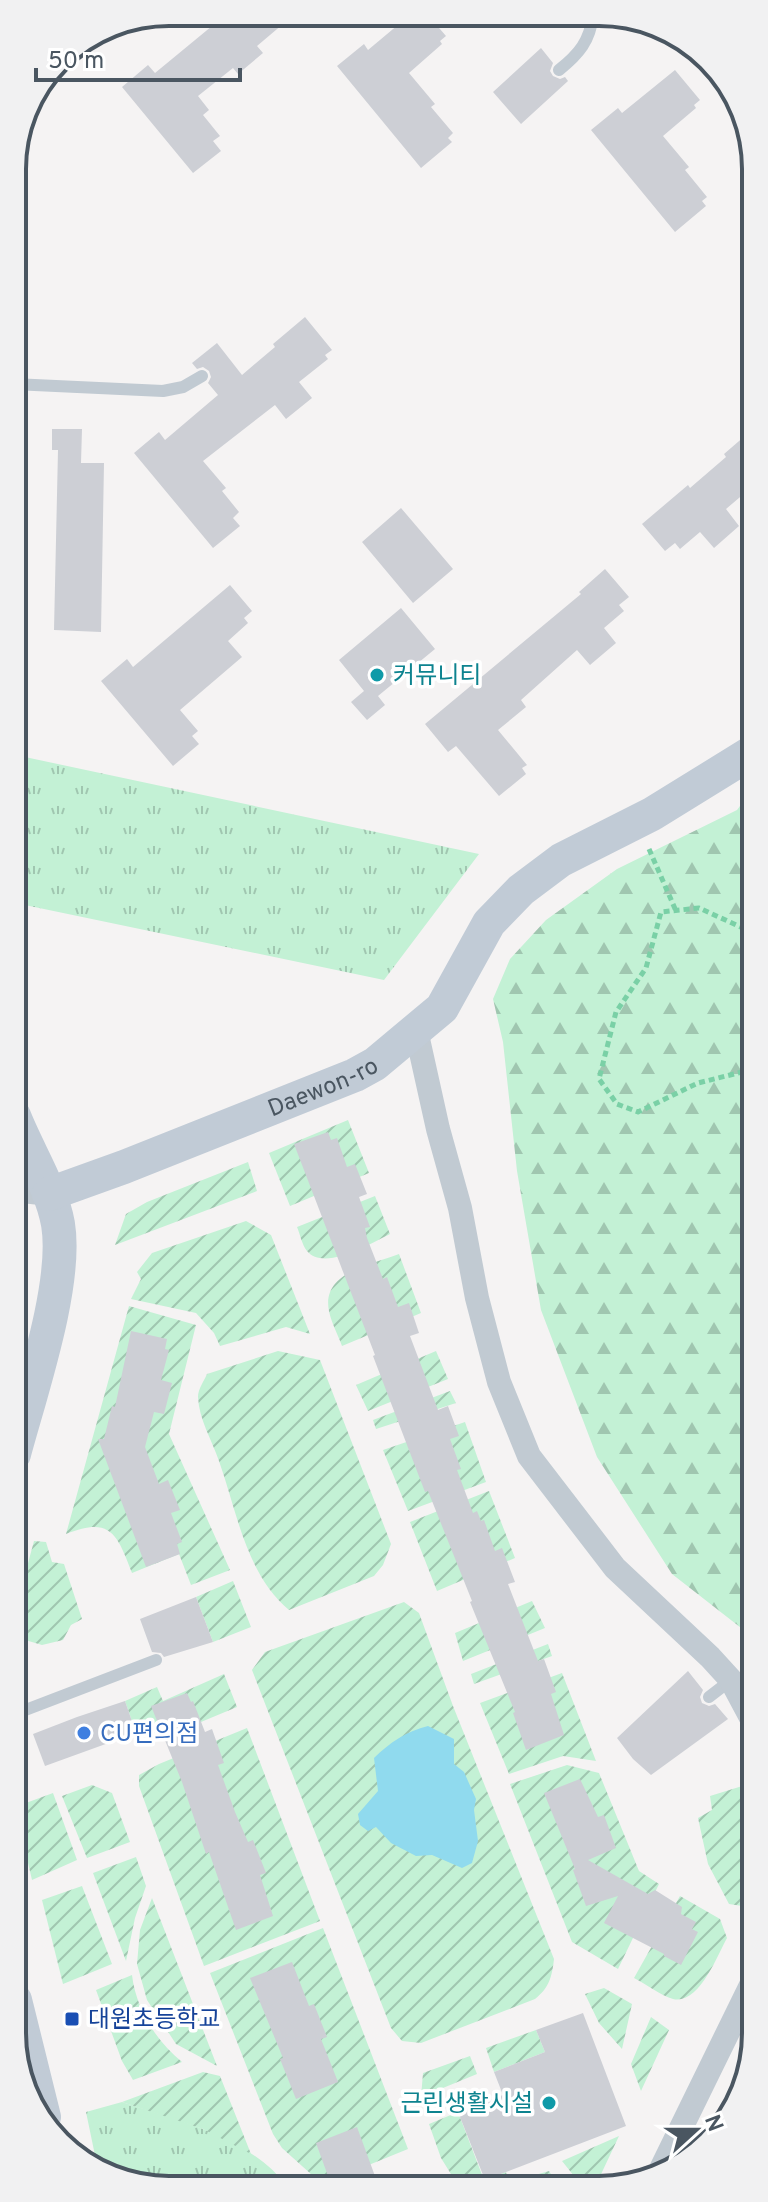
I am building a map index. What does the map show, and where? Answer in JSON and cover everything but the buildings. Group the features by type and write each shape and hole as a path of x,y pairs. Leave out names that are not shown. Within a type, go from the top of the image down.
{"street":[{"name":"Daewon-ro","path":"49,1194 355,1075 375,1064 442,1008 489,923 521,890 561,860 637,822 742,760"},
{"path":"416,1030 499,1382 529,1456 615,1568 710,1657 731,1680 742,1701"},
{"path":"26,1143 49,1194 58,1225 60,1256 52,1306 26,1407"},
{"path":"26,1191 49,1194"},
{"path":"666,2159 742,2004"},
{"path":"27,2049 35,2083"}],"lane":[{"path":"559,70 584,46 592,26"},
{"path":"26,385 163,391 183,387 202,376"},
{"path":"26,1710 156,1660"},
{"path":"709,1697 731,1680"}],"path":[{"path":"637,822 676,911"},
{"path":"742,928 699,908 661,912 646,968 616,1012 599,1079 617,1104 638,1112 698,1083 742,1072"}],"green space":[{"path":"26,757 479,854 384,980 26,905"},
{"path":"742,803 742,1629 672,1574 597,1457 541,1310 517,1171 503,1042 493,999 510,959 546,920 617,869 737,810"},
{"path":"348,1120 369,1173 290,1206 269,1153"},
{"path":"248,1162 257,1191 115,1245 126,1214 147,1202"},
{"path":"375,1196 390,1234 336,1257 315,1257 307,1251 297,1227"},
{"path":"246,1221 271,1235 310,1334 286,1327 220,1346 214,1333 196,1313 131,1299 141,1279 137,1272 152,1253"},
{"path":"399,1254 421,1313 342,1346 329,1311 333,1287 350,1272"},
{"path":"129,1306 196,1325 169,1434 230,1570 191,1585 179,1554 132,1573 122,1548 110,1532 93,1527 66,1534"},
{"path":"278,1351 320,1360 391,1544 383,1565 374,1576 289,1610 262,1579 253,1560 203,1422 198,1397 207,1374"},
{"path":"436,1351 448,1379 368,1411 356,1385"},
{"path":"450,1391 456,1403 376,1429 373,1420"},
{"path":"465,1422 486,1482 408,1511 383,1450"},
{"path":"489,1491 515,1558 437,1591 410,1522"},
{"path":"34,1541 46,1542 52,1562 64,1564 82,1619 71,1625 63,1640 42,1645 26,1640 26,1571"},
{"path":"233,1581 251,1627 213,1642 196,1597"},
{"path":"532,1601 545,1628 463,1661 455,1633"},
{"path":"404,1602 419,1613 554,1959 549,1982 535,1999 421,2043 402,2041 391,2028 252,1670 265,1652"},
{"path":"548,1644 552,1656 474,1684 471,1674"},
{"path":"562,1673 596,1761 563,1756 509,1774 480,1703"},
{"path":"224,1674 237,1707 153,1742 146,1733 136,1733 125,1701 157,1687 163,1701"},
{"path":"247,1728 320,1921 204,1966 139,1786 139,1775"},
{"path":"567,1765 599,1773 639,1871 659,1884 618,1969 572,1942 510,1784"},
{"path":"92,1785 112,1793 130,1842 87,1858 62,1796"},
{"path":"742,1786 742,1906 729,1904 708,1864 698,1818 712,1810 710,1796"},
{"path":"53,1793 77,1860 32,1880 26,1854 26,1803"},
{"path":"136,1857 146,1886 126,1961 93,1873"},
{"path":"82,1886 112,1964 63,1984 42,1900"},
{"path":"680,1896 720,1919 727,1938 699,1987 691,1995 673,1999 634,1978"},
{"path":"152,1898 217,2066 176,2044 147,2000 137,1964 140,1930"},
{"path":"323,1928 408,2149 342,2176 313,2176 282,2148 273,2134 210,1973"},
{"path":"132,1975 138,2000 149,2023 182,2062 133,2080 122,2061 96,1990"},
{"path":"604,1988 632,2004 622,2049 599,2023 585,1994"},
{"path":"651,2017 669,2030 641,2091 631,2064"},
{"path":"536,2030 545,2052 494,2072 486,2048"},
{"path":"470,2056 477,2074 421,2097 423,2073"},
{"path":"203,2072 220,2076 251,2154 203,2129 122,2102"},
{"path":"122,2102 189,2124 234,2143 278,2176 160,2176 114,2165 95,2155 86,2112"},
{"path":"458,2112 482,2176 452,2176 441,2158 429,2124"},
{"path":"619,2136 600,2176 574,2176 562,2161"},
{"path":"549,2171 552,2176 532,2176"}],"water":[{"path":"428,1726 454,1739 454,1764 464,1772 476,1799 474,1810 478,1841 472,1863 462,1868 432,1855 416,1856 391,1843 376,1827 368,1831 360,1825 358,1814 378,1791 374,1758 399,1738"}],"place":[{"name":"커뮤니티","path":"377,675"},
{"name":"CU편의점","path":"84,1733"},
{"name":"대원초등학교","path":"72,2019"},
{"name":"근린생활시설","path":"549,2103"}]}
